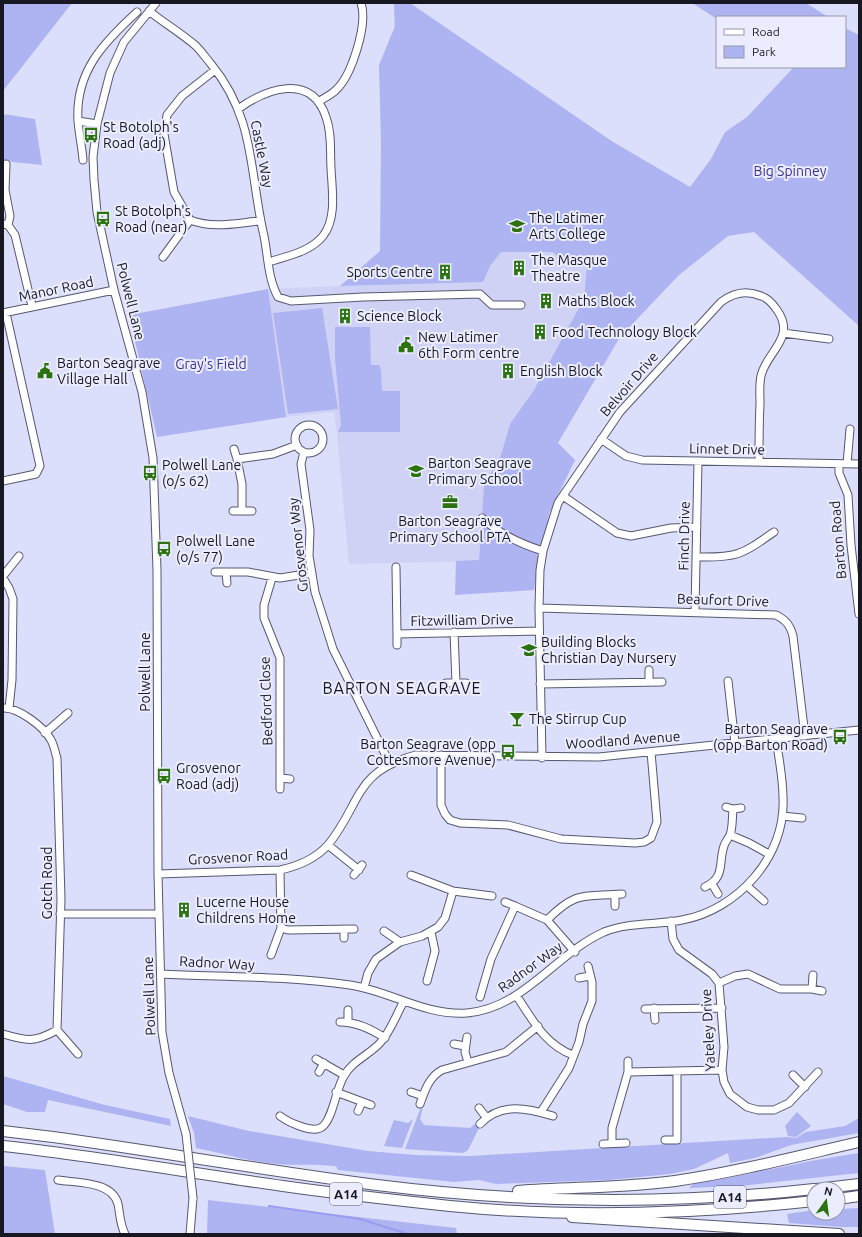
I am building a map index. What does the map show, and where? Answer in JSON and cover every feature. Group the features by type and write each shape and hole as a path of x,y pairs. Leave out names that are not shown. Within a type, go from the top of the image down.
{"highway":[{"name":"A14","path":"3,1131 60,1138 377,1185 484,1195 646,1200 755,1195 806,1190"},
{"path":"484,1195 519,1191 576,1189 674,1181 763,1164 859,1142"},
{"name":"A14","path":"3,1146 52,1151 284,1187 452,1206 541,1212 703,1210 806,1202"},
{"name":"A14","path":"846,1185 859,1184"},
{"path":"846,1198 859,1196"},
{"path":"541,1212 582,1219 839,1234"}],"street":[{"name":"Polwell Lane","path":"156,3 124,42 110,72 99,113 93,157 97,212 114,290 142,392 153,458 157,570 158,874 163,1038 169,1072 186,1134 193,1198 190,1234"},
{"path":"318,102 336,90 352,61 363,20 361,3"},
{"name":"Castle Way","path":"149,11 196,47 216,70 231,92 247,132 260,221 274,290 278,297 291,301 363,297 480,294 492,305 521,305"},
{"path":"83,160 78,121 81,85 90,66 103,46 113,34 137,12"},
{"path":"113,34 124,42"},
{"path":"216,70 182,96 167,115 164,134 174,192 190,220 202,224 220,226 260,221"},
{"path":"238,109 262,94 276,89 292,87 306,92 316,98 326,116 330,131 332,206 330,224 323,236 312,246 294,254 269,262"},
{"path":"78,121 97,124"},
{"path":"6,164 5,190 10,216 6,225 15,235 32,306"},
{"path":"163,257 190,220"},
{"name":"Manor Road","path":"5,313 32,306 114,290"},
{"name":"Belvoir Drive","path":"542,758 539,631 540,570 543,551 558,503 620,412 721,302 729,296 746,292 754,293 768,300 782,319 783,333"},
{"path":"3,481 36,474 40,466 5,313"},
{"path":"759,462 761,376 766,365 778,348 783,333 829,339"},
{"path":"310,425 320,430 323,438 321,447 314,452 304,452 297,445 296,437 303,427 310,425"},
{"path":"847,464 850,429"},
{"name":"Linnet Drive","path":"601,439 618,452 633,459 859,464"},
{"path":"237,459 273,454 297,445"},
{"path":"234,449 242,484 242,512"},
{"name":"Grosvenor Way","path":"304,452 301,464 310,530 309,556 315,592 333,649 390,764"},
{"name":"Finch Drive","path":"695,611 698,461"},
{"name":"Barton Road","path":"839,464 839,473 848,495 851,545 859,614"},
{"path":"563,496 617,533 631,536 671,528 697,527"},
{"path":"233,512 252,511"},
{"path":"482,518 493,529 525,545 543,551"},
{"path":"696,557 735,556 748,551 774,532"},
{"path":"6,708 12,680 13,598 10,588 3,577 19,556"},
{"name":"Fitzwilliam Drive","path":"396,567 400,575 397,634 539,631"},
{"path":"215,572 248,572 272,578 312,573"},
{"path":"226,572 226,582"},
{"name":"Bedford Close","path":"272,578 264,605 264,618 280,658 280,789"},
{"name":"Beaufort Drive","path":"539,608 695,611 776,615 785,619 790,626 793,636 805,736"},
{"path":"454,632 456,683"},
{"path":"397,634 397,645"},
{"path":"649,670 649,682"},
{"path":"728,681 735,743"},
{"path":"540,684 662,682"},
{"path":"446,683 466,683"},
{"name":"Gotch Road","path":"6,708 31,719 51,739 57,758 60,914 57,1030"},
{"path":"45,733 68,713"},
{"name":"Woodland Avenue","path":"390,764 416,755 542,758 599,757 859,730"},
{"name":"Radnor Way","path":"161,974 302,981 364,988 435,1012 469,1013 501,1004 605,932 621,928 698,916 714,911 748,886 761,869 769,854 778,834 782,816 784,799 776,739"},
{"path":"441,756 441,805 445,814 450,820 460,823 508,825 561,839 635,843 644,842 651,838 657,822 651,752"},
{"name":"Grosvenor Road","path":"158,874 280,870 297,866 322,852 328,845 361,789 369,779 390,764"},
{"path":"280,778 290,779"},
{"path":"718,894 708,886 719,875 724,846 730,835 729,808 741,808"},
{"path":"782,816 802,818"},
{"path":"730,835 769,854"},
{"path":"328,845 359,870"},
{"path":"271,955 281,928 280,870"},
{"path":"411,875 453,891 492,896"},
{"path":"748,886 764,901"},
{"path":"364,988 368,973 376,960 400,942 431,932 445,918 453,891"},
{"path":"547,920 562,904 573,899 599,894 618,894 615,906"},
{"path":"505,902 547,920 575,952"},
{"path":"480,997 486,989 491,959 515,906"},
{"path":"60,914 159,914"},
{"name":"Yateley Drive","path":"670,921 673,939 679,950 712,974 719,983 724,1048 722,1070 724,1082 730,1094 747,1107 758,1110 774,1110 789,1103 818,1072"},
{"path":"281,928 288,930 354,928"},
{"path":"344,929 344,938"},
{"path":"384,931 400,942"},
{"path":"426,976 435,951 431,932"},
{"path":"541,1112 569,1068 592,1000 592,982 588,966"},
{"path":"719,983 735,976 748,974 780,989 812,989 822,991"},
{"path":"812,989 813,975"},
{"path":"579,978 590,976"},
{"path":"516,995 550,1042 560,1050 573,1055"},
{"path":"280,1116 289,1123 314,1129 322,1127 328,1121 336,1092 344,1075 358,1060 385,1038 404,1001"},
{"path":"654,1008 654,1020"},
{"path":"645,1009 722,1008"},
{"path":"348,1010 348,1022"},
{"path":"340,1022 348,1022 371,1029 385,1038"},
{"path":"420,1104 434,1074 468,1062 506,1052 538,1026"},
{"path":"3,1034 33,1041 57,1030 78,1054"},
{"path":"467,1037 465,1046 468,1062"},
{"path":"454,1044 465,1046"},
{"path":"316,1059 344,1075"},
{"path":"612,1142 612,1128 628,1072 628,1061"},
{"path":"319,1072 324,1063"},
{"path":"628,1072 722,1070"},
{"path":"665,1140 677,1140 677,1072"},
{"path":"793,1075 805,1087"},
{"path":"336,1092 370,1105"},
{"path":"411,1092 423,1096"},
{"path":"358,1111 362,1102"},
{"path":"479,1108 486,1117"},
{"path":"480,1124 486,1117 496,1112 512,1108 528,1109 553,1116"},
{"path":"603,1144 612,1142 626,1142"},
{"path":"58,1180 98,1186 111,1192 117,1202 122,1226 126,1234"}],"shaded area":[{"name":"The Latimer Arts College","path":"394,3 410,3 613,142 690,187 587,266 585,299 534,390 510,424 501,455 484,485 479,561 349,564 334,412 286,417 268,289 394,284"}],"green space":[{"path":"3,3 72,3 3,91"},
{"name":"Big Spinney","path":"394,3 410,3 613,142 690,187 711,159 725,132 747,117 793,68 846,68 846,28 859,35 859,326 754,232 728,236 679,275 620,337 558,443 575,460 549,514 543,551 539,555 534,590 455,595 456,561 479,560 484,485 501,455 510,424 534,390 584,299 587,266 560,259 553,252 501,252 490,266 483,282 340,286 380,251 381,143 379,65 395,26"},
{"path":"692,3 806,3 826,16 716,16 716,18"},
{"path":"3,114 35,119 42,165 3,161"},
{"name":"Gray's Field","path":"268,289 286,417 157,437 129,315"},
{"path":"322,308 338,409 288,414 273,313"},
{"path":"335,327 370,327 371,365 379,365 381,370 382,391 400,391 400,432 338,432 341,425 335,358"},
{"path":"3,1076 105,1105 170,1119 171,1126 48,1100 45,1112 27,1112 3,1104"},
{"path":"421,1107 423,1107 420,1119 424,1125 470,1128 476,1123 480,1126 468,1150 463,1153 405,1149"},
{"path":"797,1112 811,1126 796,1137 788,1136 785,1126"},
{"path":"188,1116 249,1131 368,1151 415,1155 470,1156 786,1137 796,1138 806,1132 845,1126 859,1118 859,1133 791,1145 755,1158 730,1163 728,1153 694,1169 670,1174 609,1180 496,1184 479,1180 454,1182 338,1170 336,1166 259,1162 196,1148 194,1133"},
{"path":"413,1119 402,1148 384,1146 394,1120 408,1123"},
{"path":"859,1153 859,1173 740,1186 689,1188 695,1182 718,1180 816,1160"},
{"path":"3,1166 45,1170 55,1234 3,1234"},
{"path":"208,1200 456,1228 457,1234 207,1234"},
{"path":"859,1208 859,1227 789,1223 787,1214 806,1211 806,1221 846,1221 846,1209"}],"waterway":[{"path":"269,1206 360,1219 408,1234"}],"place":[{"name":"St Botolph's Road (adj)","path":"91,135"},
{"name":"St Botolph's Road (near)","path":"103,219"},
{"name":"The Latimer Arts College","path":"517,226"},
{"name":"The Masque Theatre","path":"519,268"},
{"name":"Sports Centre","path":"445,272"},
{"name":"Maths Block","path":"546,301"},
{"name":"Science Block","path":"345,316"},
{"name":"Food Technology Block","path":"540,332"},
{"name":"New Latimer 6th Form centre","path":"406,345"},
{"name":"Barton Seagrave Village Hall","path":"45,371"},
{"name":"English Block","path":"508,371"},
{"name":"Barton Seagrave Primary School","path":"416,471"},
{"name":"Polwell Lane (o/s 62)","path":"150,473"},
{"name":"Barton Seagrave Primary School PTA","path":"450,502"},
{"name":"Polwell Lane (o/s 77)","path":"164,549"},
{"name":"Building Blocks Christian Day Nursery","path":"529,650"},
{"name":"The Stirrup Cup","path":"517,719"},
{"name":"Barton Seagrave (opp Barton Road)","path":"840,737"},
{"name":"Barton Seagrave (opp Cottesmore Avenue)","path":"508,752"},
{"name":"Grosvenor Road (adj)","path":"164,776"},
{"name":"Lucerne House Childrens Home","path":"184,910"}],"district":[{"name":"BARTON SEAGRAVE","path":"402,688"}]}
